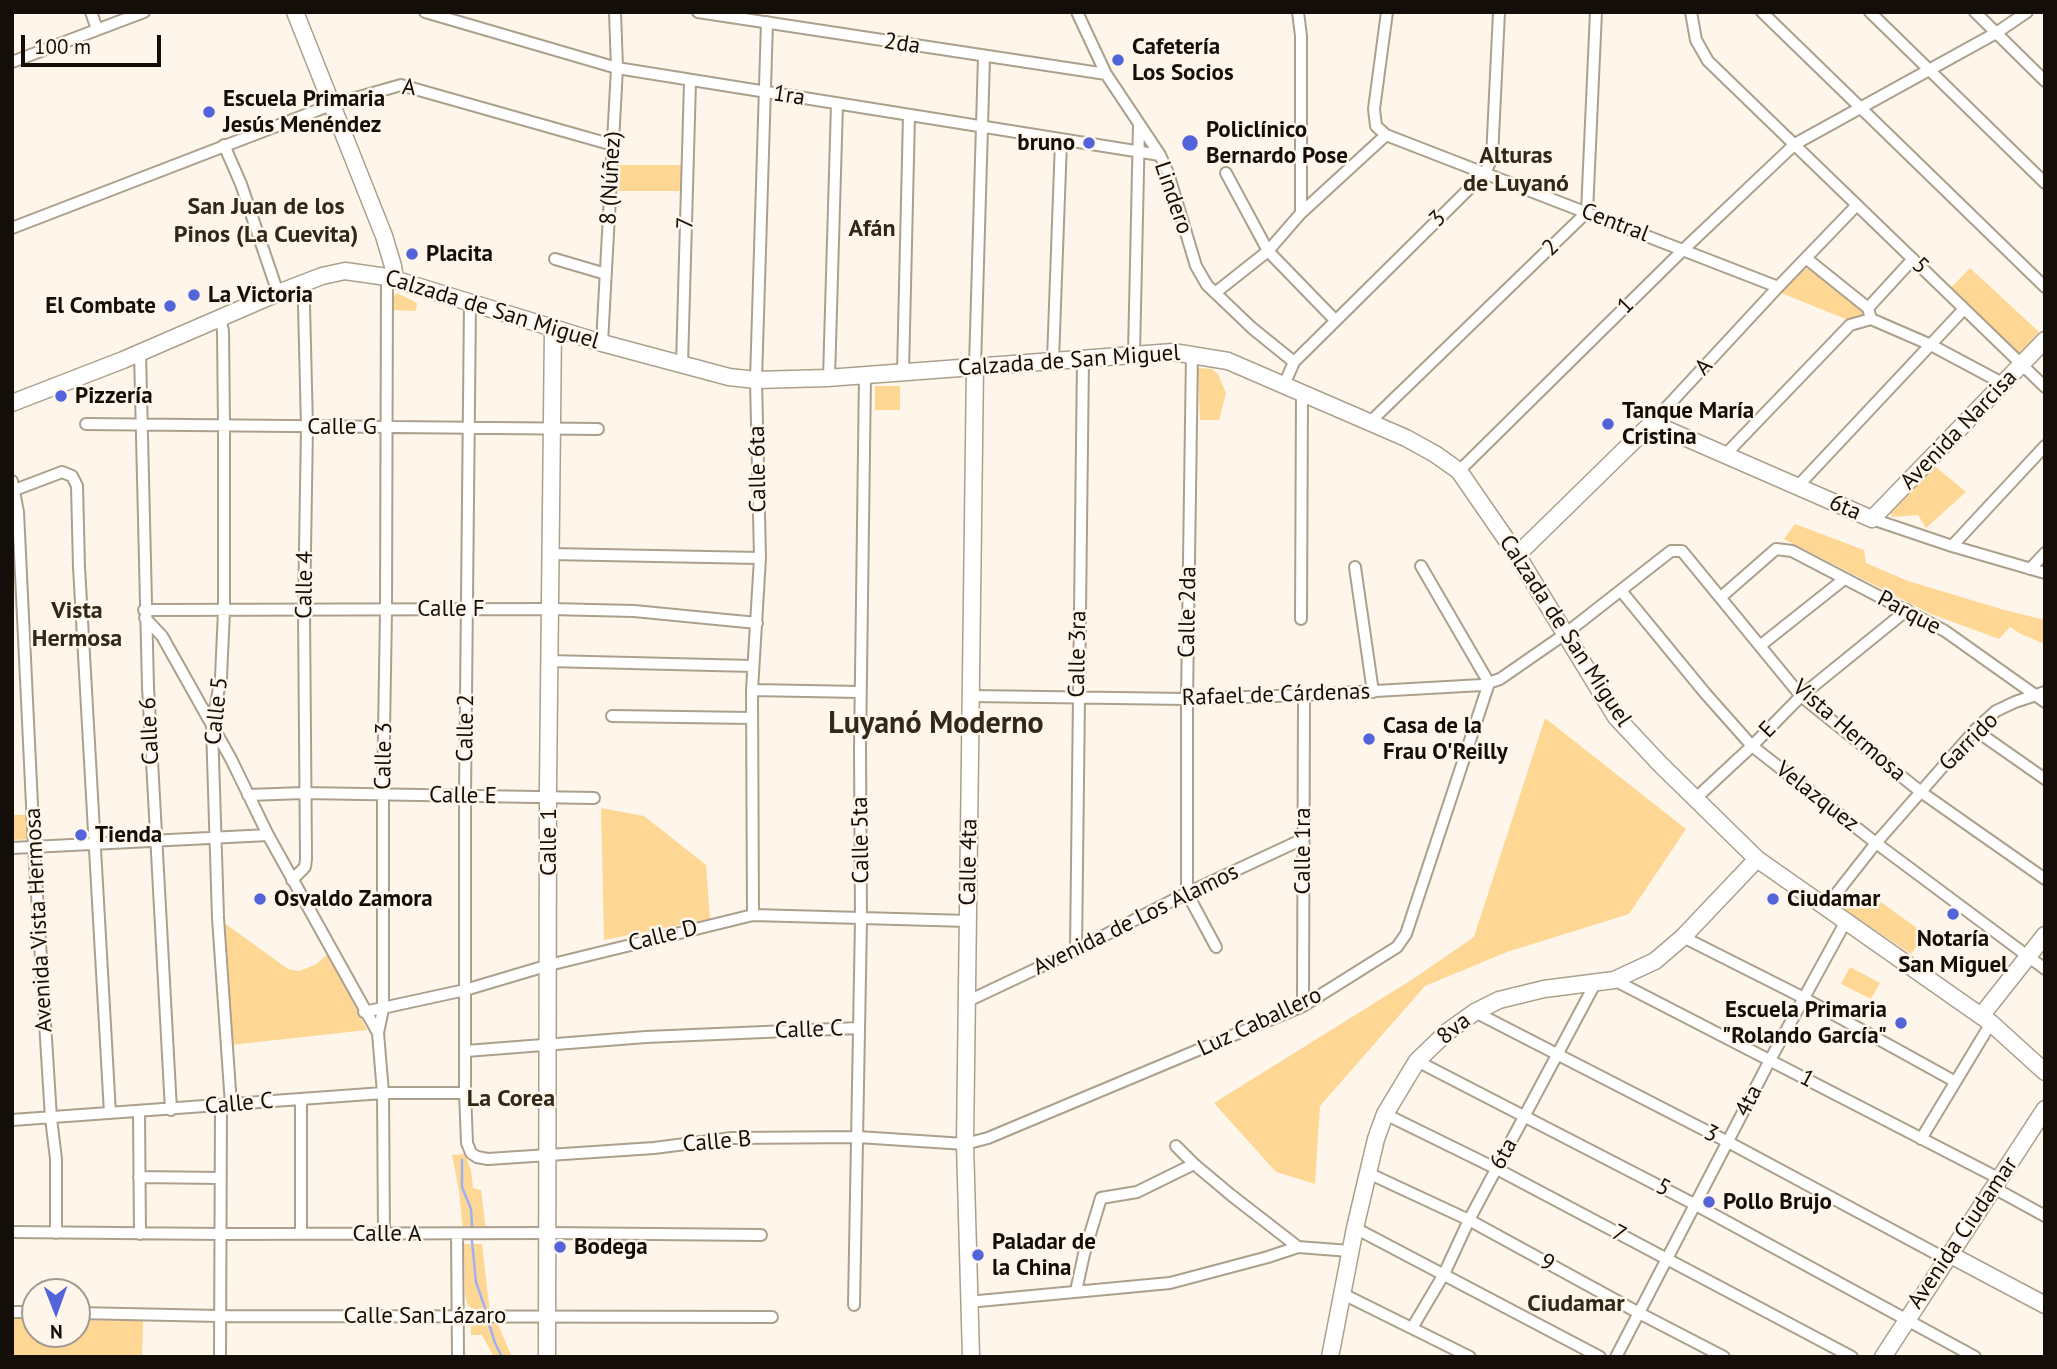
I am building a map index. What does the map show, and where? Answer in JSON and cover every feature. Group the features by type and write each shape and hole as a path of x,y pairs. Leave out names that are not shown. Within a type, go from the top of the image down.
{"main road":[{"path":"295,12 384,236 393,266 391,278"},
{"name":"Calzada de San Miguel","path":"12,403 278,293 322,276 345,271 391,278 602,343 729,377 756,380 829,378 1134,354 1192,353 1228,360 1370,422 1435,454 1459,471 1517,555 1616,718 1757,859 1986,1019 2045,1072"},
{"name":"Calle 1","path":"547,1357 552,328"},
{"name":"Avenida Narcisa","path":"1872,519 2045,340"},
{"name":"Calle 4ta","path":"971,1357 965,1143 975,366"},
{"name":"6ta","path":"1653,423 1872,519"},
{"name":"A","path":"1517,555 1653,423"},
{"name":"8va","path":"1329,1357 1354,1228 1385,1114 1417,1061 1447,1032 1475,1012 1499,1000 1597,980 1614,980 1655,961 1683,937 1757,859"},
{"path":"1986,1019 2045,935"},
{"name":"Avenida Ciudamar","path":"1882,1357 2045,1109"},
{"path":"1948,1256 2045,1305"}],"street":[{"path":"91,12 97,29"},
{"path":"12,62 144,12"},
{"name":"1ra","path":"425,12 617,68 690,82 1160,155"},
{"name":"8 (Núñez)","path":"602,343 617,68 615,12"},
{"name":"2da","path":"698,12 1107,74"},
{"name":"Lindero","path":"1077,12 1107,74 1160,155 1196,266 1207,285 1294,362"},
{"path":"1298,12 1301,36 1301,213"},
{"name":"Central","path":"1387,12 1374,109 1376,127 1386,135 1778,287"},
{"path":"1485,173 1492,158 1499,12"},
{"path":"1587,212 1596,12"},
{"name":"5","path":"1691,12 1696,40 1708,61 2045,387"},
{"path":"1762,12 2045,287"},
{"path":"1870,12 2045,184"},
{"path":"1975,12 2045,81"},
{"name":"1","path":"1459,471 1683,250 1795,144 1996,33 2027,12"},
{"name":"Calle 6ta","path":"752,915 752,690 760,558 756,380 767,22"},
{"path":"975,366 984,57"},
{"name":"7","path":"682,364 690,82"},
{"name":"A","path":"12,228 331,104 391,86 410,86 613,145"},
{"path":"829,378 837,104"},
{"path":"903,372 909,115"},
{"path":"1134,354 1139,125"},
{"path":"1215,293 1268,251 1301,213 1386,135"},
{"path":"1053,360 1061,141"},
{"path":"225,145 278,293"},
{"path":"1226,173 1268,251 1335,320"},
{"name":"3","path":"1284,385 1294,362 1485,173"},
{"name":"A","path":"1653,423 1856,206"},
{"name":"2","path":"1370,422 1587,212"},
{"path":"555,259 606,274"},
{"path":"1807,259 1870,314 2004,384"},
{"path":"1724,456 1850,325 1870,314 1913,259"},
{"name":"Calle 3","path":"384,1234 383,1093 378,1033 383,1009 386,427 391,278"},
{"name":"Calle 4","path":"292,880 305,867 304,611 307,427 304,305 301,284"},
{"name":"Calle 2","path":"470,302 465,1093 467,1143 471,1153"},
{"path":"1797,487 1964,309"},
{"name":"Calle 5","path":"220,317 223,331 224,611 221,677 212,726 226,1105 220,1178 220,1357"},
{"name":"Calle 6","path":"139,352 145,614 171,1110"},
{"name":"Calle 2da","path":"1192,353 1187,893 1216,947"},
{"name":"Calle 3ra","path":"1076,950 1083,358"},
{"name":"Calle 5ta","path":"854,1305 862,920 860,692 865,375"},
{"path":"1301,619 1302,393"},
{"name":"Calle G","path":"86,424 598,429"},
{"path":"1952,546 2045,446"},
{"path":"13,487 62,472 70,473 74,478 78,494 79,566 110,1114"},
{"name":"Avenida Vista Hermosa","path":"13,487 19,512 34,846 51,1118 57,1159 56,1233"},
{"name":"6ta","path":"1872,519 2045,573"},
{"name":"Parque","path":"1721,597 1776,549 1792,551 1945,631 2039,694 2045,702"},
{"name":"Rafael de Cárdenas","path":"972,696 1187,699 1373,692 1489,683 1506,675 1565,635 1671,551 1682,551"},
{"name":"Vista Hermosa","path":"1682,551 1801,696 1922,792 2045,879"},
{"path":"2030,569 2045,553"},
{"path":"550,554 760,558"},
{"path":"1421,566 1489,683"},
{"path":"1355,567 1373,692"},
{"path":"1761,645 1843,580"},
{"name":"Velazquez","path":"1622,592 1752,746 2045,969"},
{"name":"Calle F","path":"145,614 550,609 634,611 757,623"},
{"name":"E","path":"1695,799 1801,696 1907,610"},
{"path":"145,614 162,636 292,880 378,1033"},
{"path":"549,661 753,666"},
{"name":"Luz Caballero","path":"965,1143 988,1138 1303,1006 1397,947 1406,934 1489,683"},
{"path":"752,690 860,692"},
{"name":"Garrido","path":"1825,908 1876,843 1975,730 1996,711 2039,694"},
{"name":"Calle 1ra","path":"1303,1006 1304,695"},
{"path":"612,716 752,718"},
{"path":"1975,730 2045,779"},
{"name":"Calle E","path":"248,795 304,793 594,798"},
{"path":"12,848 268,835"},
{"name":"Avenida de Los Alamos","path":"968,1001 1303,839"},
{"name":"Calle D","path":"364,1012 465,990 549,965 752,915 969,921"},
{"name":"4ta","path":"1616,1357 1770,1060 1846,921"},
{"path":"1683,937 1804,998 1954,1081"},
{"name":"6ta","path":"1412,1328 1444,1274 1469,1220 1597,980"},
{"name":"1","path":"1614,980 1921,1139 1997,1183 2045,1216"},
{"name":"3","path":"1475,1012 1948,1256"},
{"path":"1921,1139 1986,1019"},
{"name":"Calle C","path":"466,1051 646,1037 859,1028"},
{"name":"5","path":"1417,1061 1696,1205 1975,1357"},
{"name":"Calle C","path":"12,1120 383,1093 465,1093"},
{"path":"301,1099 301,1234"},
{"path":"139,1112 140,1234"},
{"name":"7","path":"1385,1114 1497,1169 1852,1357"},
{"name":"Calle B","path":"471,1153 477,1157 488,1158 658,1147 732,1138 858,1137 965,1143"},
{"path":"1176,1146 1194,1164 1298,1247"},
{"path":"1076,1291 1101,1198 1137,1192 1194,1164"},
{"name":"9","path":"1368,1173 1469,1220 1724,1357"},
{"path":"139,1177 220,1178"},
{"path":"1354,1228 1600,1357"},
{"name":"Calle A","path":"12,1232 761,1235"},
{"path":"457,1234 458,1357"},
{"path":"968,1302 1170,1283 1298,1247 1350,1251"},
{"path":"1341,1293 1469,1357"},
{"name":"Calle San Lázaro","path":"91,1313 772,1317"}],"shaded area":[{"path":"618,165 684,165 684,191 617,191"},
{"path":"1809,268 1866,311 1865,317 1848,320 1781,293 1780,289 1796,273"},
{"path":"1970,268 2039,332 2019,354 1951,288"},
{"path":"397,293 417,303 416,311 393,310 393,297"},
{"path":"1198,368 1212,369 1218,374 1226,393 1219,420 1200,420"},
{"path":"875,386 900,386 900,410 875,410"},
{"path":"1936,467 1966,492 1926,528 1918,515 1892,517 1890,512"},
{"path":"1795,524 1864,550 1866,563 1908,581 2045,620 2045,644 2010,627 1999,639 1931,614 1784,539"},
{"path":"1545,718 1686,829 1629,914 1507,952 1425,986 1320,1106 1315,1184 1276,1172 1214,1103 1413,979 1474,937"},
{"path":"601,808 644,816 706,865 710,919 604,940"},
{"path":"12,815 27,815 28,839 12,840"},
{"path":"1852,891 1877,908 1881,902 1925,934 1911,954 1842,908"},
{"path":"220,920 288,969 299,971 315,965 328,954 367,1030 231,1045"},
{"path":"1850,967 1880,983 1871,999 1841,984"},
{"path":"465,1154 471,1170 473,1188 481,1190 486,1231 463,1230 452,1155"},
{"path":"464,1244 482,1244 490,1313 475,1312 467,1304"},
{"path":"12,1318 21,1318 21,1348 91,1348 91,1320 143,1321 142,1357 12,1357"},
{"path":"471,1321 497,1322 512,1357 494,1357 482,1335 471,1335"}],"waterway":[{"path":"462,1160 462,1187 471,1209 472,1226"},
{"path":"472,1241 476,1282 485,1308"},
{"path":"489,1324 502,1357"}],"place":[{"name":"Cafetería Los Socios","path":"1118,60"},
{"name":"Escuela Primaria Jesús Menéndez","path":"209,112"},
{"name":"bruno","path":"1089,143"},
{"name":"Policlínico Bernardo Pose","path":"1190,143"},
{"name":"Placita","path":"412,254"},
{"name":"La Victoria","path":"194,295"},
{"name":"El Combate","path":"170,306"},
{"name":"Pizzería","path":"61,396"},
{"name":"Tanque María Cristina","path":"1608,424"},
{"name":"Casa de la Frau O'Reilly","path":"1369,739"},
{"name":"Tienda","path":"81,835"},
{"name":"Osvaldo Zamora","path":"260,899"},
{"name":"Ciudamar","path":"1773,899"},
{"name":"Notaría San Miguel","path":"1953,914"},
{"name":"Escuela Primaria \"Rolando García\"","path":"1901,1023"},
{"name":"Pollo Brujo","path":"1709,1202"},
{"name":"Bodega","path":"560,1247"},
{"name":"Paladar de la China","path":"978,1255"}],"district":[{"name":"Alturas de Luyanó","path":"1516,170"},
{"name":"San Juan de los Pinos (La Cuevita)","path":"266,221"},
{"name":"Afán","path":"872,229"},
{"name":"Vista Hermosa","path":"77,625"},
{"name":"Luyanó Moderno","path":"936,724"},
{"name":"La Corea","path":"511,1099"},
{"name":"Ciudamar","path":"1576,1304"}]}
